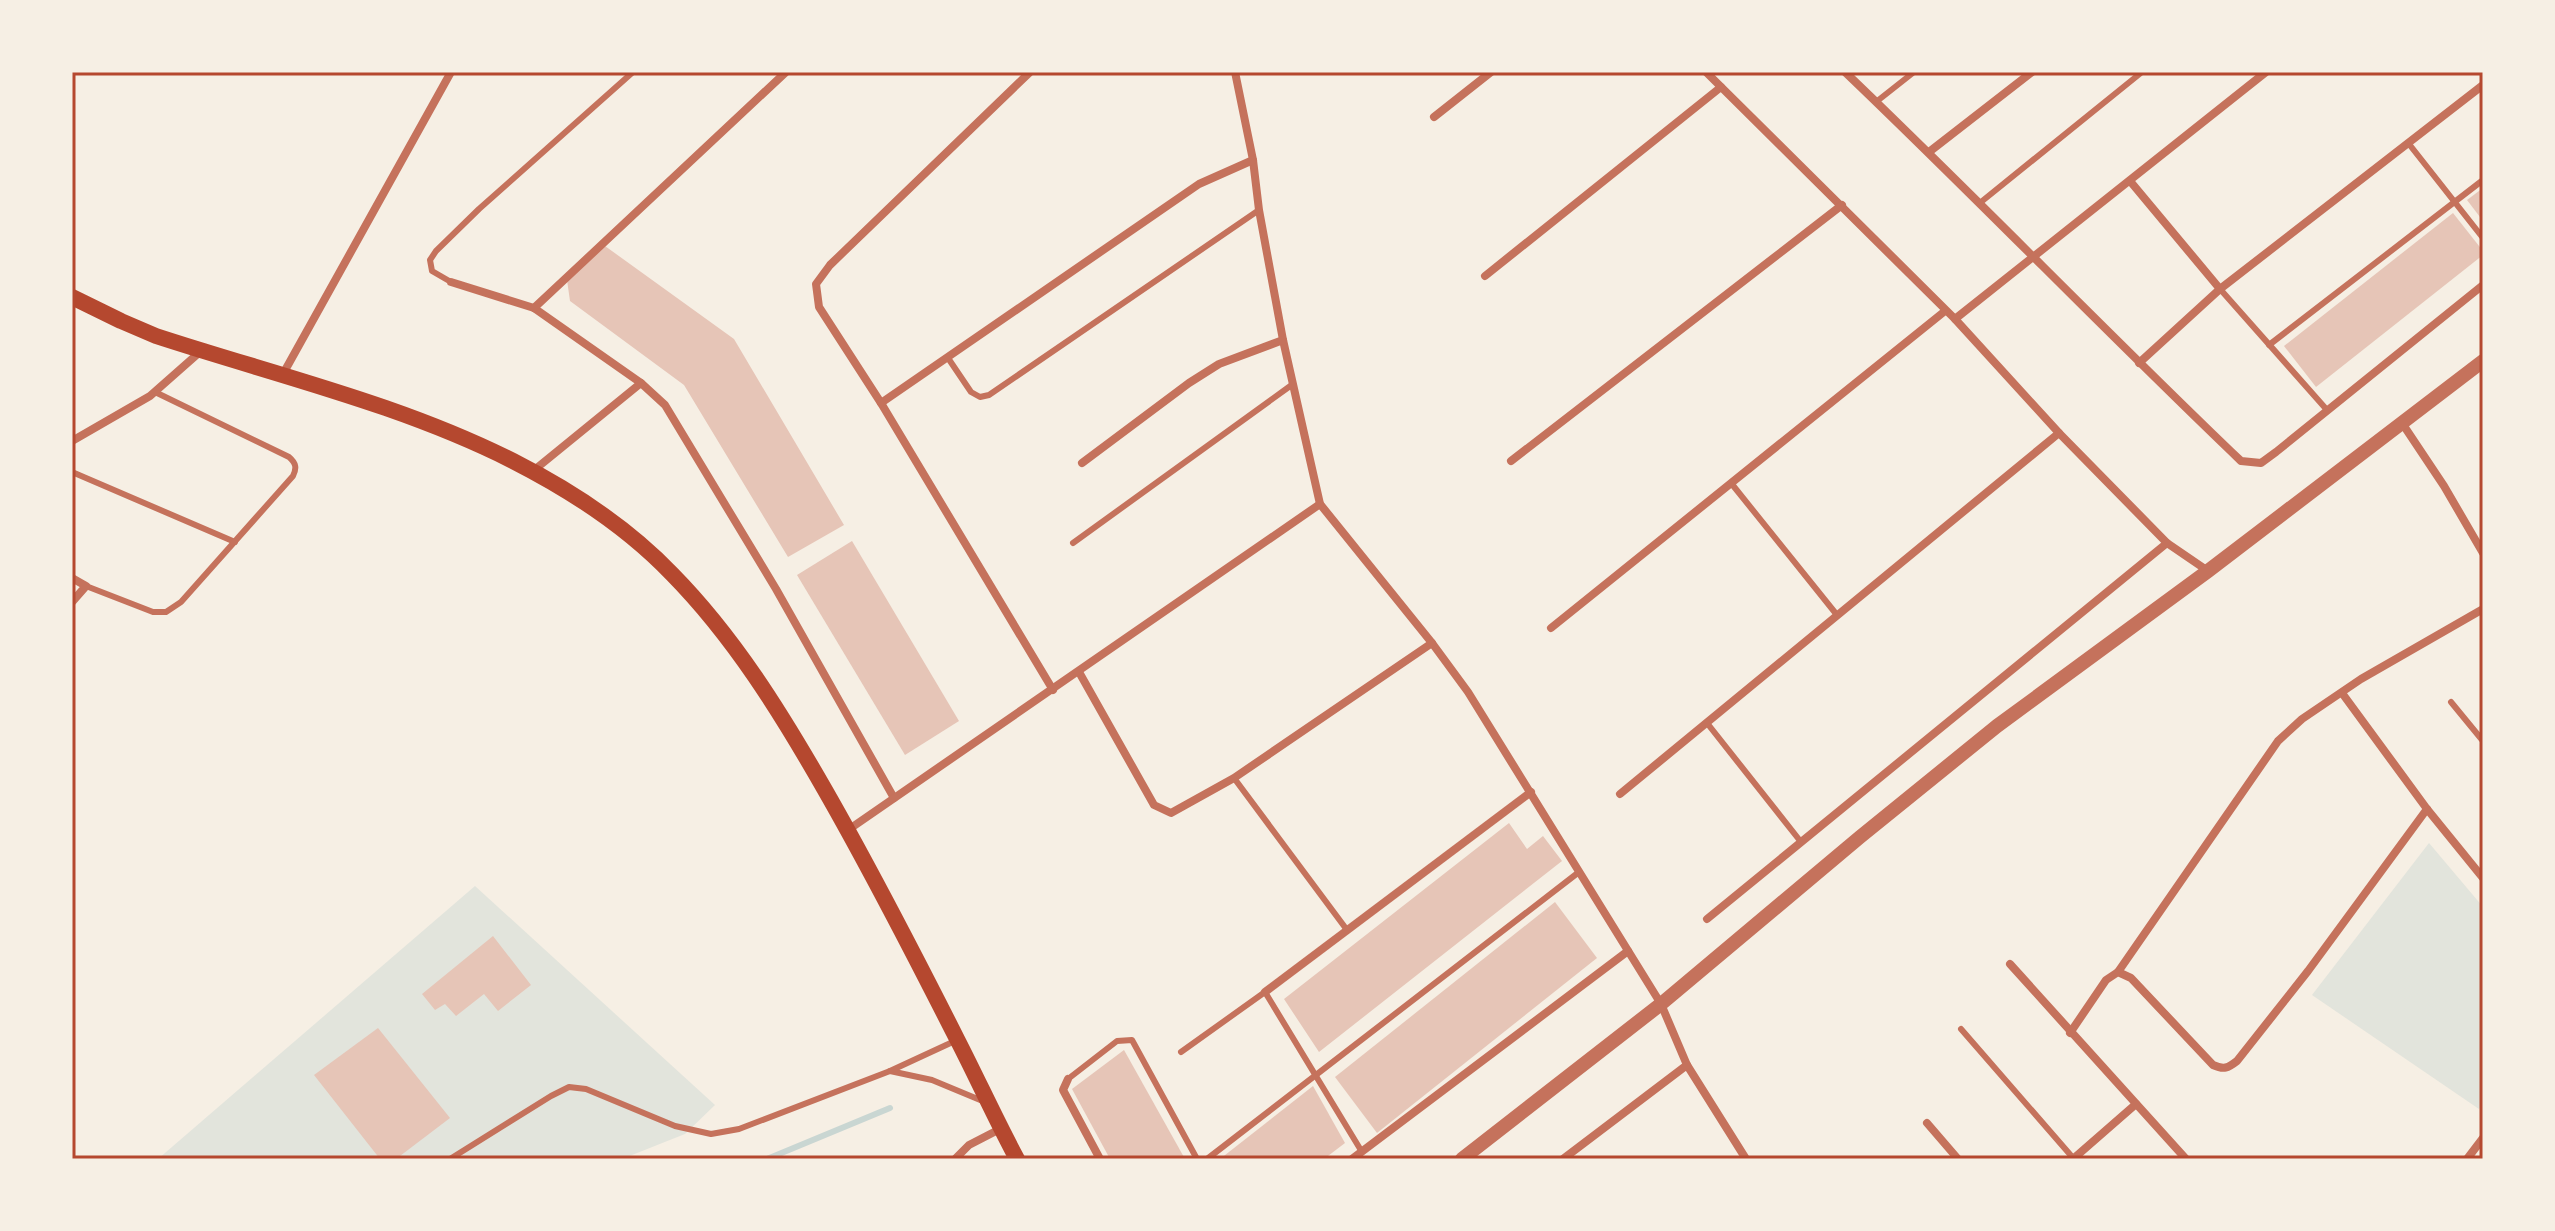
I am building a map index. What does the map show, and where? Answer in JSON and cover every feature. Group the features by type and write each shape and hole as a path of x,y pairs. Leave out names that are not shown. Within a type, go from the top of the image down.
{"main road":[{"path":"72,297 121,321 201,351 282,375 444,431 513,461 616,526 670,571 722,631 775,705 848,830 1017,1159"}],"street":[{"path":"282,375 451,72"},
{"path":"534,308 786,72"},
{"path":"1030,72 830,265 816,284 819,307 881,403 1053,690"},
{"path":"1235,72 1283,340 1320,504 1468,692 1661,1004 1687,1065 1746,1159"},
{"path":"1434,117 1491,72"},
{"path":"1706,72 1955,319 2059,433 2167,543 2208,571"},
{"path":"1845,72 1981,202 2139,363 2241,461 2261,463 2483,285"},
{"path":"1929,152 2032,72"},
{"path":"1955,319 2266,72"},
{"path":"2139,363 2220,289 2483,85"},
{"path":"1485,276 1721,87"},
{"path":"881,403 1199,184 1253,160"},
{"path":"2130,181 2220,289"},
{"path":"1511,461 1842,205"},
{"path":"451,282 534,308 641,383 665,405 776,589 894,798"},
{"path":"1551,628 1945,311"},
{"path":"1082,463 1219,364 1283,340"},
{"path":"72,441 155,392 201,351"},
{"path":"1462,1159 1661,1004 1997,726 2208,571 2483,361"},
{"path":"532,472 641,383"},
{"path":"2402,423 2483,553"},
{"path":"1620,794 2059,433"},
{"path":"848,830 1320,504"},
{"path":"1707,919 2167,543"},
{"path":"72,578 86,586 72,602"},
{"path":"2070,1033 2106,980 2118,972 2278,741 2302,719 2361,679 2483,609"},
{"path":"1079,672 1154,805 1171,813 1234,778 1432,643"},
{"path":"2342,693 2427,809 2483,878"},
{"path":"1265,992 1531,792"},
{"path":"2118,972 2131,978 2213,1065 2228,1068 2237,1061 2308,971 2427,809"},
{"path":"1352,1159 1628,951"},
{"path":"2010,964 2186,1159"},
{"path":"1563,1159 1687,1065"},
{"path":"1068,1079 1063,1090 1100,1159"},
{"path":"2074,1159 2136,1104"},
{"path":"1927,1123 1958,1159"},
{"path":"955,1159 969,1145 1000,1129"},
{"path":"2467,1159 2483,1138"}],"lane":[{"path":"451,282 432,271 430,260 436,251 633,72"},
{"path":"1876,102 1914,72"},
{"path":"1981,202 2142,72"},
{"path":"2409,144 2483,238"},
{"path":"2269,345 2483,180"},
{"path":"948,358 971,392 980,397 989,395 1259,210"},
{"path":"2220,289 2327,410"},
{"path":"1073,543 1293,384"},
{"path":"86,586 153,612 166,612 181,602 296,469 289,457 155,392"},
{"path":"72,472 235,542"},
{"path":"1731,483 1837,615"},
{"path":"2451,702 2483,741"},
{"path":"1707,723 1801,842"},
{"path":"1234,778 1347,930"},
{"path":"1207,1159 1579,872"},
{"path":"1181,1052 1265,992 1362,1152"},
{"path":"1961,1029 2074,1159"},
{"path":"450,1159 569,1087 586,1089 675,1126 711,1134 739,1129 890,1071 957,1040"},
{"path":"1068,1079 1117,1041 1132,1040 1197,1159"},
{"path":"890,1071 932,1080 989,1104"}],"shaded area":[{"path":"2429,843 2483,907 2483,1103 2479,1109 2312,995"},
{"path":"475,886 715,1105 685,1134 622,1159 158,1159"}],"building":[{"path":"2483,188 2483,221 2467,200"},
{"path":"2453,213 2483,255 2316,387 2284,346"},
{"path":"605,246 734,339 844,525 788,557 684,385 570,301 567,280"},
{"path":"852,541 959,721 905,755 797,575"},
{"path":"1509,823 1527,849 1543,836 1562,861 1319,1052 1284,999"},
{"path":"1555,902 1597,958 1377,1133 1335,1077"},
{"path":"493,936 531,985 498,1011 484,994 456,1016 445,1004 435,1010 422,994"},
{"path":"378,1028 450,1118 396,1159 380,1159 314,1075"},
{"path":"1124,1050 1185,1159 1110,1159 1072,1089"},
{"path":"1313,1086 1345,1143 1324,1159 1220,1159"}],"waterway":[{"path":"767,1159 890,1108"}]}
